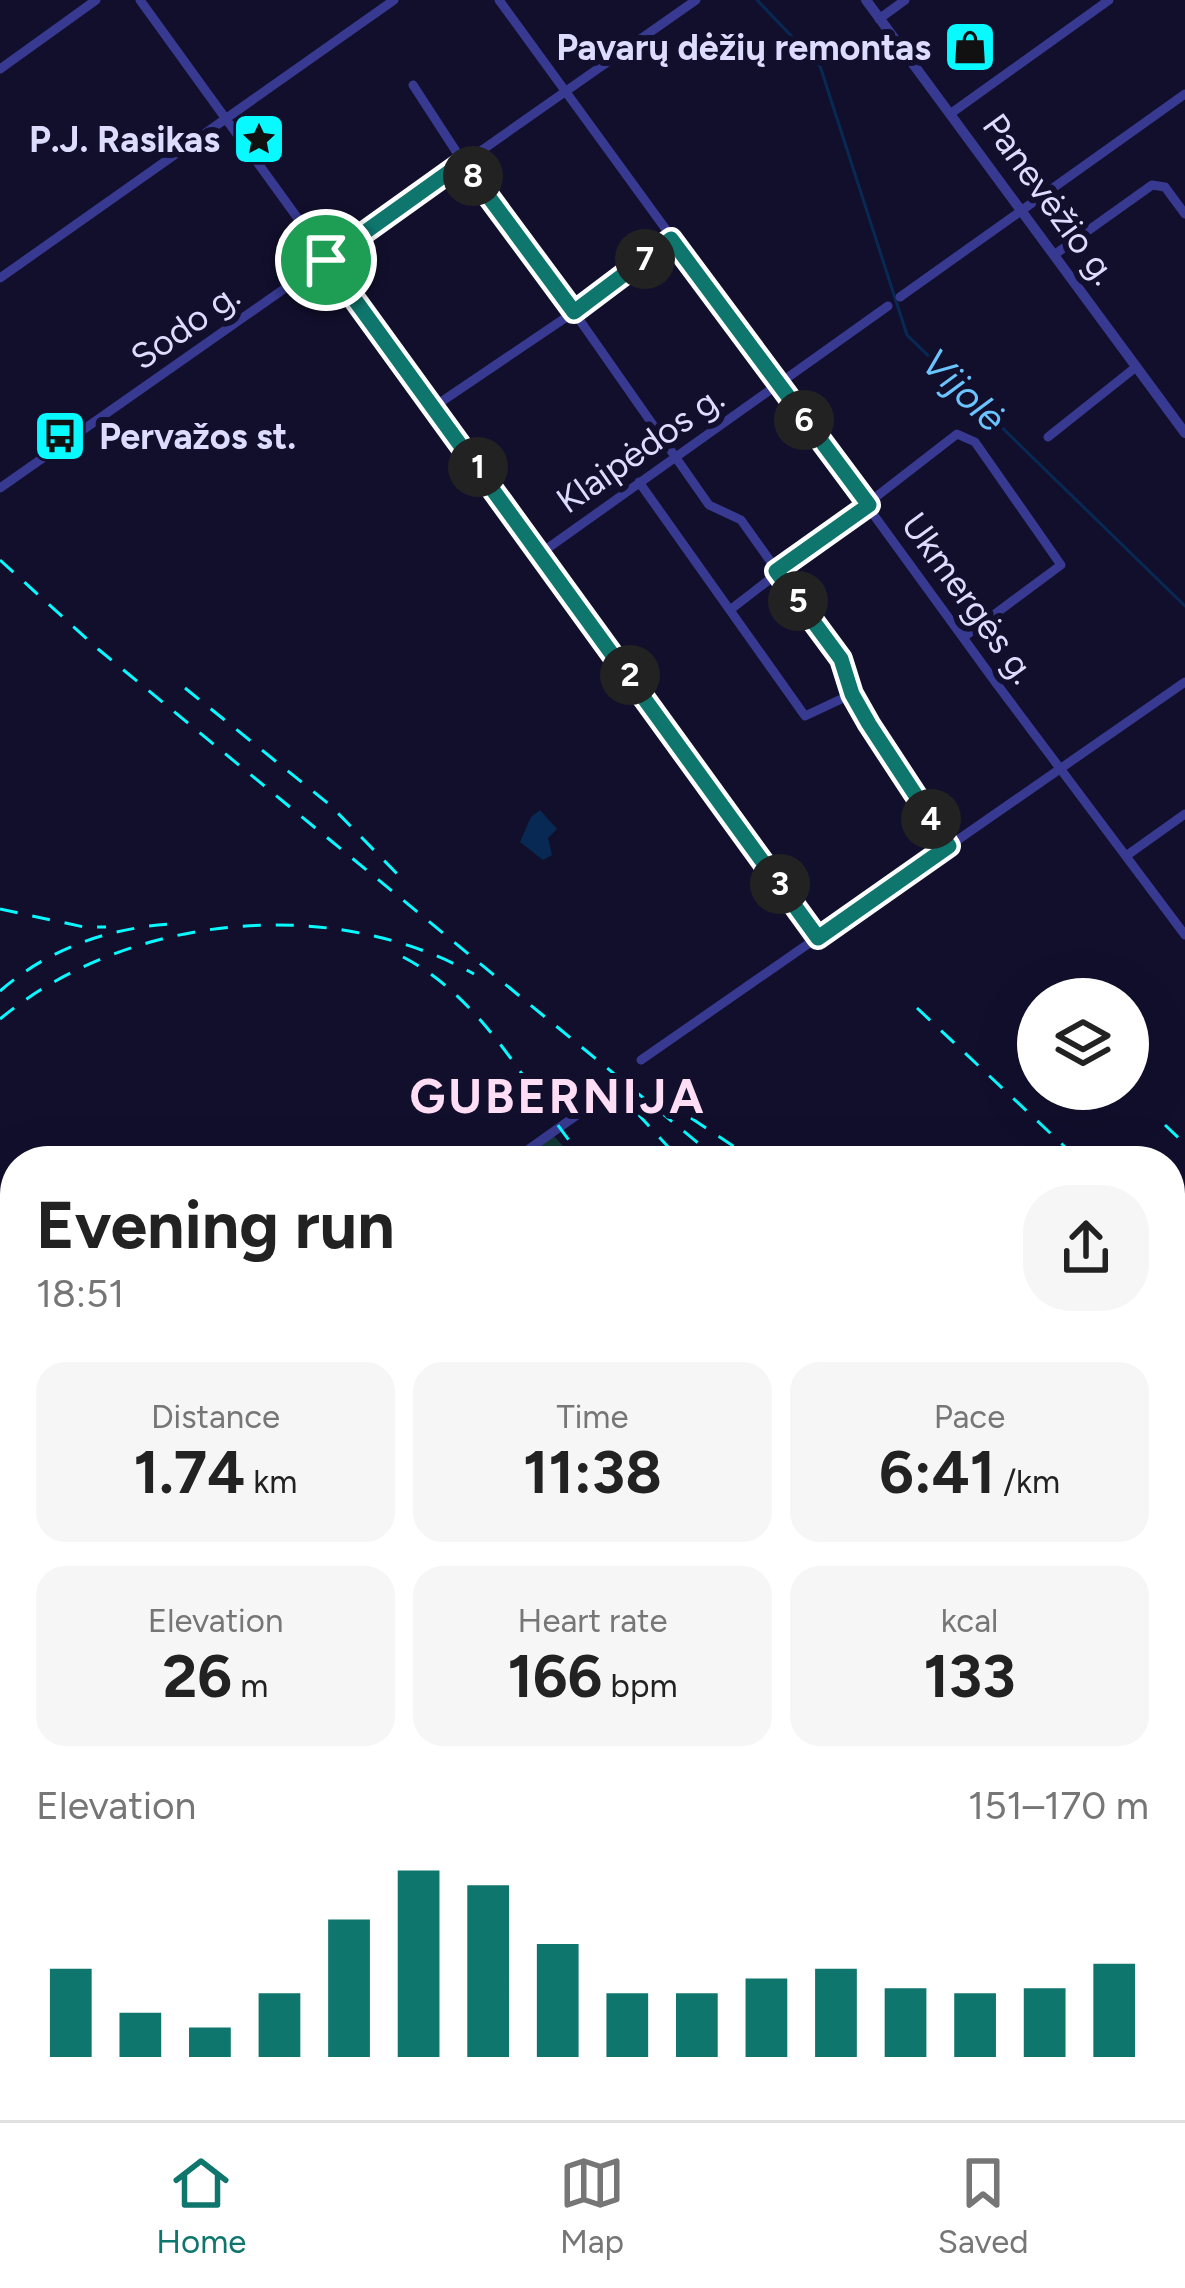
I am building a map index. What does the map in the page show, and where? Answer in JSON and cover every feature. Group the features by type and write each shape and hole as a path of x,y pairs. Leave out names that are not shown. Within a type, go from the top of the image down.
{"street":[{"path":"0,69 96,0"},
{"path":"140,0 818,938"},
{"path":"0,278 394,0"},
{"name":"Ukmergės g.","path":"500,0 1184,933"},
{"name":"Sodo g.","path":"0,488 696,0"},
{"name":"Panevėžio g.","path":"866,0 1185,434"},
{"path":"879,19 905,0"},
{"path":"950,114 1108,0"},
{"path":"413,85 709,505 741,520 841,659 852,694 949,846"},
{"path":"900,297 1185,94"},
{"path":"1054,255 1152,185 1165,188 1185,214"},
{"path":"435,406 671,239"},
{"name":"Klaipėdos g.","path":"541,553 888,306"},
{"path":"1048,436 1136,368"},
{"path":"730,610 957,434 974,442 1061,566 964,637"},
{"path":"639,482 806,716 852,694"},
{"path":"641,1060 1185,682"},
{"path":"1126,856 1185,814"},
{"path":"533,1146 601,1098"}],"green space":[{"path":"551,1133 563,1146 533,1146"}],"water":[{"path":"540,810 557,829 548,838 552,855 543,860 520,842 531,817"}],"waterway":[{"name":"Vijolė","path":"757,0 820,66 907,335 1185,606"}],"railway":[{"path":"0,560 98,649 702,1146"},
{"path":"185,688 330,805 404,881"},
{"path":"0,909 84,927 106,927"},
{"path":"0,991 38,963 80,943 124,930 171,924"},
{"path":"0,1019 51,984 108,956 168,938 231,927 295,925 357,933 418,949 474,974"},
{"path":"403,957 432,975 482,1022 573,1146"},
{"path":"917,1008 1064,1146"},
{"path":"637,1113 667,1146"},
{"path":"691,1118 733,1146"},
{"path":"1165,1125 1185,1144"}],"place":[{"name":"Pavarų dėžių remontas","path":"970,47"},
{"name":"P.J. Rasikas","path":"259,139"},
{"name":"Pervažos st.","path":"60,436"}],"district":[{"name":"GUBERNIJA","path":"558,1096"}],"route":[{"path":"463,162 574,312 671,239 869,505 776,571 841,659 852,694 869,724 949,846 818,938 326,260 463,162"}]}
